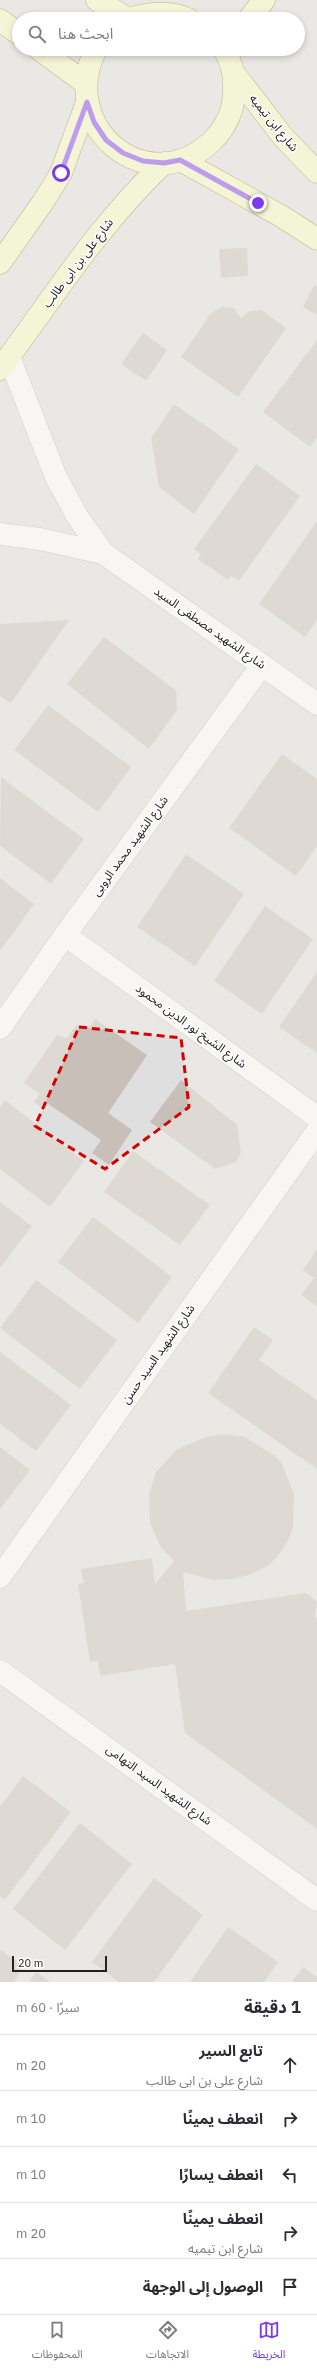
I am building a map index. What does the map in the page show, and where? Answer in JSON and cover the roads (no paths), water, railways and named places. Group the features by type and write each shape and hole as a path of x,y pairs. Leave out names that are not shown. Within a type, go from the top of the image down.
{"main road":[{"path":"97,0 122,12"},
{"path":"143,12 162,0"},
{"path":"255,12 264,0"},
{"path":"0,20 12,29"},
{"path":"47,56 86,92 94,122 106,140 123,153 143,161 172,162 201,151 222,130 229,117 235,95 233,72 227,56"},
{"path":"0,264 44,202 61,173 86,92 89,63 92,56"},
{"name":"شارع ابن تيميه","path":"233,72 284,138 317,172"},
{"path":"172,162 281,216 317,239"},
{"name":"شارع على بن ابى طالب","path":"5,363 99,234 131,196 172,162"}],"street":[{"name":"شارع الشهيد مصطفى السيد","path":"5,363 56,477 77,516 103,553 317,704"},
{"name":"شارع الشهيد مصطفى السيد","path":"0,534 40,539 103,553"},
{"name":"شارع الشهيد محمد الروبى","path":"0,1028 65,935 262,665"},
{"name":"شارع الشيخ نور الدين محمود","path":"65,935 317,1117"},
{"name":"شارع الشهيد السيد حسن","path":"0,1577 317,1131"},
{"name":"شارع الشهيد السيد التهامى","path":"0,1671 317,1900"}]}
